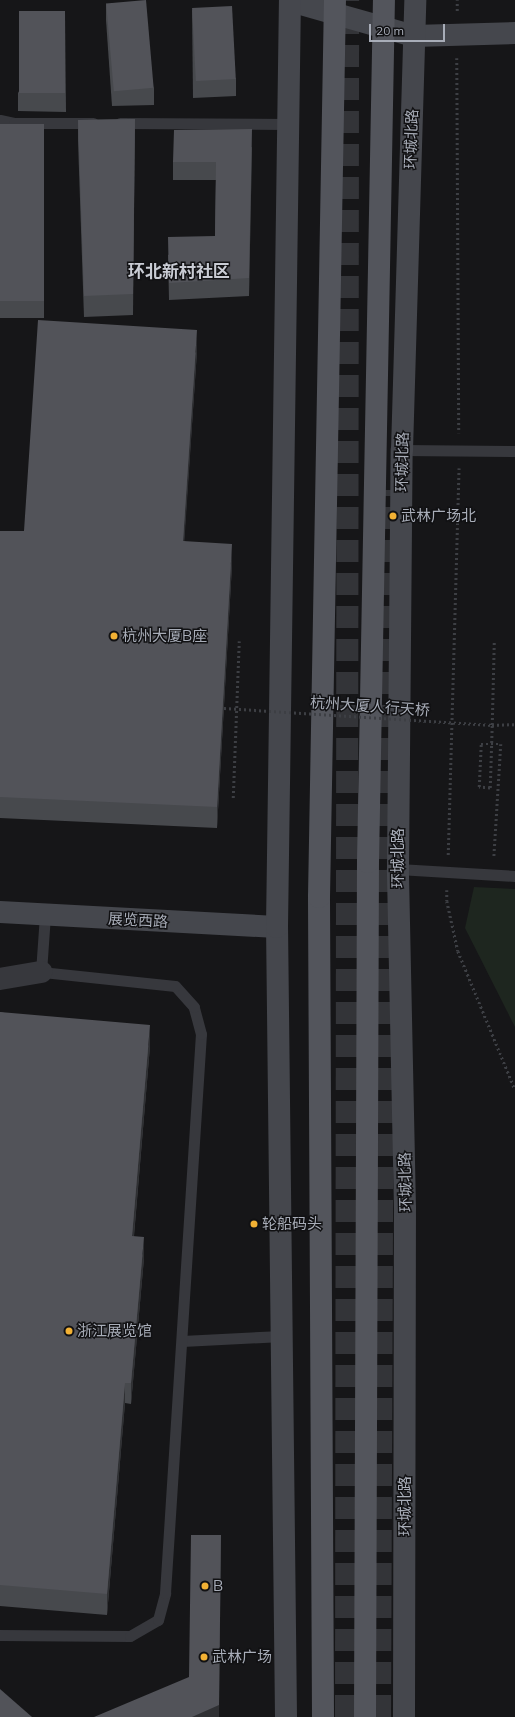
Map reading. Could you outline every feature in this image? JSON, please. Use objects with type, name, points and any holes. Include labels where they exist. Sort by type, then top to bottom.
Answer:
[{"type":"main road","points":[[286,1717],[277,927],[289,0],[335,7],[384,27],[414,36],[515,33]]},
{"type":"main road","name":"环城北路","points":[[365,1717],[368,862],[384,0]]},
{"type":"main road","name":"环城北路","points":[[404,1717],[405,1209],[398,869],[402,450],[415,0]]},
{"type":"main road","points":[[323,1717],[319,897],[335,7]]},
{"type":"main road","name":"展览西路","points":[[0,912],[277,927]]},
{"type":"street","points":[[0,979],[41,972]]},
{"type":"lane","points":[[0,120],[14,123],[288,124]]},
{"type":"lane","points":[[402,450],[515,451]]},
{"type":"lane","points":[[398,869],[515,876]]},
{"type":"lane","points":[[0,1635],[130,1636],[158,1620],[165,1593],[182,1341],[201,1034],[194,1007],[175,986],[41,972],[45,915]]},
{"type":"lane","points":[[182,1341],[282,1336]]},
{"type":"path","points":[[457,0],[456,35],[460,451],[447,901],[458,951],[515,1088]]},
{"type":"path","points":[[233,798],[235,708],[239,641]]},
{"type":"path","points":[[493,875],[501,744],[481,744],[479,787],[490,788],[492,725],[494,642]]},
{"type":"path","name":"杭州大厦人行天桥","points":[[224,708],[492,725],[515,724]]},
{"type":"shaded area","points":[[474,887],[515,889],[515,1027],[465,928]]},
{"type":"building","points":[[146,0],[154,88],[114,91],[106,3]]},
{"type":"building","points":[[232,6],[236,79],[196,81],[192,8]]},
{"type":"building","points":[[19,11],[65,11],[65,93],[19,93]]},
{"type":"building","points":[[135,119],[133,294],[84,296],[78,120]]},
{"type":"building","points":[[0,124],[44,124],[44,301],[0,301]]},
{"type":"building","points":[[252,129],[249,278],[169,283],[168,237],[215,236],[216,162],[173,162],[174,130]]},
{"type":"building","points":[[38,320],[197,330],[183,541],[232,544],[217,807],[0,797],[0,531],[24,531]]},
{"type":"building","name":"浙江展览馆","points":[[0,1012],[150,1025],[132,1236],[144,1237],[131,1383],[125,1383],[107,1594],[0,1585]]},
{"type":"building","name":"武林广场","points":[[191,1535],[221,1535],[219,1705],[192,1717],[94,1717],[189,1677]]},
{"type":"building","points":[[0,1689],[32,1717],[0,1717]]},
{"type":"tunnel","points":[[346,1717],[348,0]]},
{"type":"tunnel","points":[[380,1717],[385,490]]},
{"type":"place","name":"武林广场北","points":[[393,516]]},
{"type":"place","name":"杭州大厦B座","points":[[114,636]]},
{"type":"place","name":"轮船码头","points":[[254,1224]]},
{"type":"place","name":"浙江展览馆","points":[[69,1331]]},
{"type":"place","name":"B","points":[[205,1586]]},
{"type":"place","name":"武林广场","points":[[204,1657]]},
{"type":"district","name":"环北新村社区","points":[[179,271]]}]
